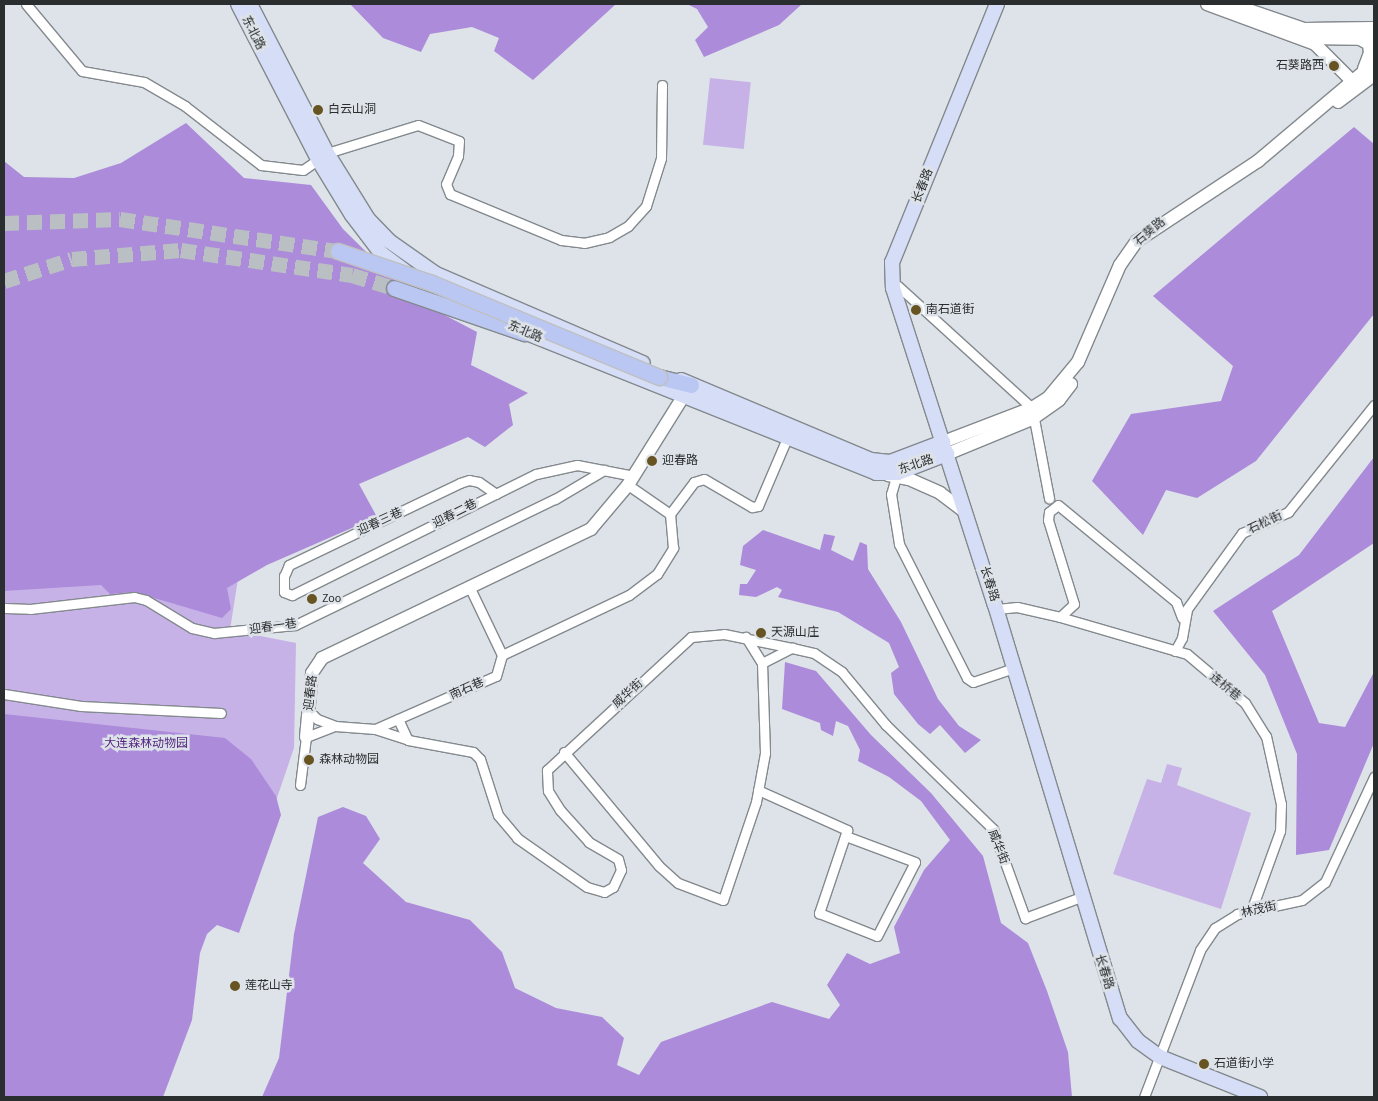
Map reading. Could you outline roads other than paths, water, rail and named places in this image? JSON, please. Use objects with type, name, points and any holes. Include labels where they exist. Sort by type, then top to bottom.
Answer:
[{"type":"highway","points":[[338,251],[432,283],[659,377],[687,391]]},
{"type":"highway","points":[[394,288],[524,332]]},
{"type":"main road","name":"东北路","points":[[238,4],[323,157],[381,253],[453,300],[524,332],[871,460],[890,462],[945,448]]},
{"type":"main road","name":"东北路","points":[[250,4],[323,157],[368,219],[413,261],[787,438],[876,473],[898,473],[945,448]]},
{"type":"main road","name":"长春路","points":[[997,4],[890,274],[910,351],[945,448],[997,610],[1081,897],[1120,1018],[1138,1040],[1160,1057],[1260,1097]]},
{"type":"main road","points":[[1207,4],[1301,38],[1363,75]]},
{"type":"main road","points":[[1231,4],[1304,29],[1374,28]]},
{"type":"main road","points":[[1301,38],[1374,39]]},
{"type":"main road","points":[[1335,39],[1334,47],[1363,75]]},
{"type":"main road","points":[[1360,39],[1369,44],[1370,53],[1363,75]]},
{"type":"main road","name":"石葵路","points":[[945,448],[1032,414],[1078,362],[1120,265],[1137,241],[1258,161],[1363,75]]},
{"type":"main road","name":"迎春路","points":[[306,737],[312,673],[322,658],[591,529],[631,480],[687,391]]},
{"type":"main road","points":[[876,473],[896,477],[940,493],[965,512]]},
{"type":"street","points":[[26,4],[82,70],[144,82],[185,106],[261,165],[303,170],[323,157],[418,125],[459,141],[458,156],[446,184],[450,194],[562,240],[584,243],[608,237],[628,226],[646,206],[662,158],[662,85]]},
{"type":"street","points":[[898,286],[1032,414],[1049,498]]},
{"type":"street","name":"石松街","points":[[1175,651],[1182,638],[1182,625],[1187,609],[1242,534],[1288,512],[1374,405]]},
{"type":"street","points":[[469,586],[502,655],[629,595],[657,574],[673,548],[670,514],[694,482],[704,479],[752,507],[758,506],[787,438]]},
{"type":"street","name":"迎春二巷","points":[[284,592],[292,595],[496,494],[555,468],[577,465],[604,470],[631,480]]},
{"type":"street","name":"迎春一巷","points":[[5,608],[30,610],[134,597],[146,600],[192,628],[214,633],[296,626],[555,499],[604,470]]},
{"type":"street","points":[[896,477],[891,494],[899,544],[967,678],[973,682],[1014,668]]},
{"type":"street","name":"迎春三巷","points":[[284,592],[284,576],[289,565],[460,483],[469,480],[479,482],[496,494]]},
{"type":"street","points":[[631,480],[670,514]]},
{"type":"street","points":[[1060,617],[1074,604],[1048,520],[1049,512],[1058,505],[1176,602],[1182,610],[1182,625]]},
{"type":"street","name":"连桥巷","points":[[997,610],[1017,607],[1060,617],[1186,654],[1245,703],[1266,736],[1281,804],[1280,830],[1251,911]]},
{"type":"street","name":"威华街","points":[[335,726],[375,729],[408,740],[473,752],[480,760],[498,815],[518,838],[587,887],[604,892],[613,887],[621,870],[618,859],[589,842],[548,791],[547,770],[564,752],[691,637],[724,634],[746,637],[814,653],[842,672],[886,725],[993,829],[1024,918],[1081,897]]},
{"type":"street","points":[[564,752],[666,872],[678,883],[723,900],[758,790],[765,753],[762,663],[746,637]]},
{"type":"street","points":[[762,663],[792,648]]},
{"type":"street","name":"南石巷","points":[[375,729],[496,676],[502,655]]},
{"type":"street","points":[[4,694],[81,706],[222,713]]},
{"type":"street","points":[[308,710],[317,719],[335,726]]},
{"type":"street","points":[[398,718],[408,740]]},
{"type":"street","points":[[306,737],[335,726]]},
{"type":"street","name":"迎春路","points":[[300,785],[306,737]]},
{"type":"street","name":"林茂街","points":[[1144,1097],[1200,950],[1215,928],[1251,911],[1302,900],[1325,882],[1374,777]]},
{"type":"street","points":[[758,790],[847,830],[848,837],[820,913],[877,936],[915,862],[848,837]]},
{"type":"tunnel","points":[[4,223],[120,219],[338,251]]},
{"type":"tunnel","points":[[4,281],[72,259],[181,250],[352,275],[394,288]]},
{"type":"place","name":"石葵路西","points":[[1334,66]]},
{"type":"place","name":"白云山洞","points":[[318,110]]},
{"type":"place","name":"南石道街","points":[[916,310]]},
{"type":"place","name":"迎春路","points":[[652,461]]},
{"type":"place","name":"Zoo","points":[[312,599]]},
{"type":"place","name":"天源山庄","points":[[761,633]]},
{"type":"place","name":"森林动物园","points":[[309,760]]},
{"type":"place","name":"莲花山寺","points":[[235,986]]},
{"type":"place","name":"石道街小学","points":[[1204,1064]]},
{"type":"park label","name":"大连森林动物园","points":[[146,744]]}]
